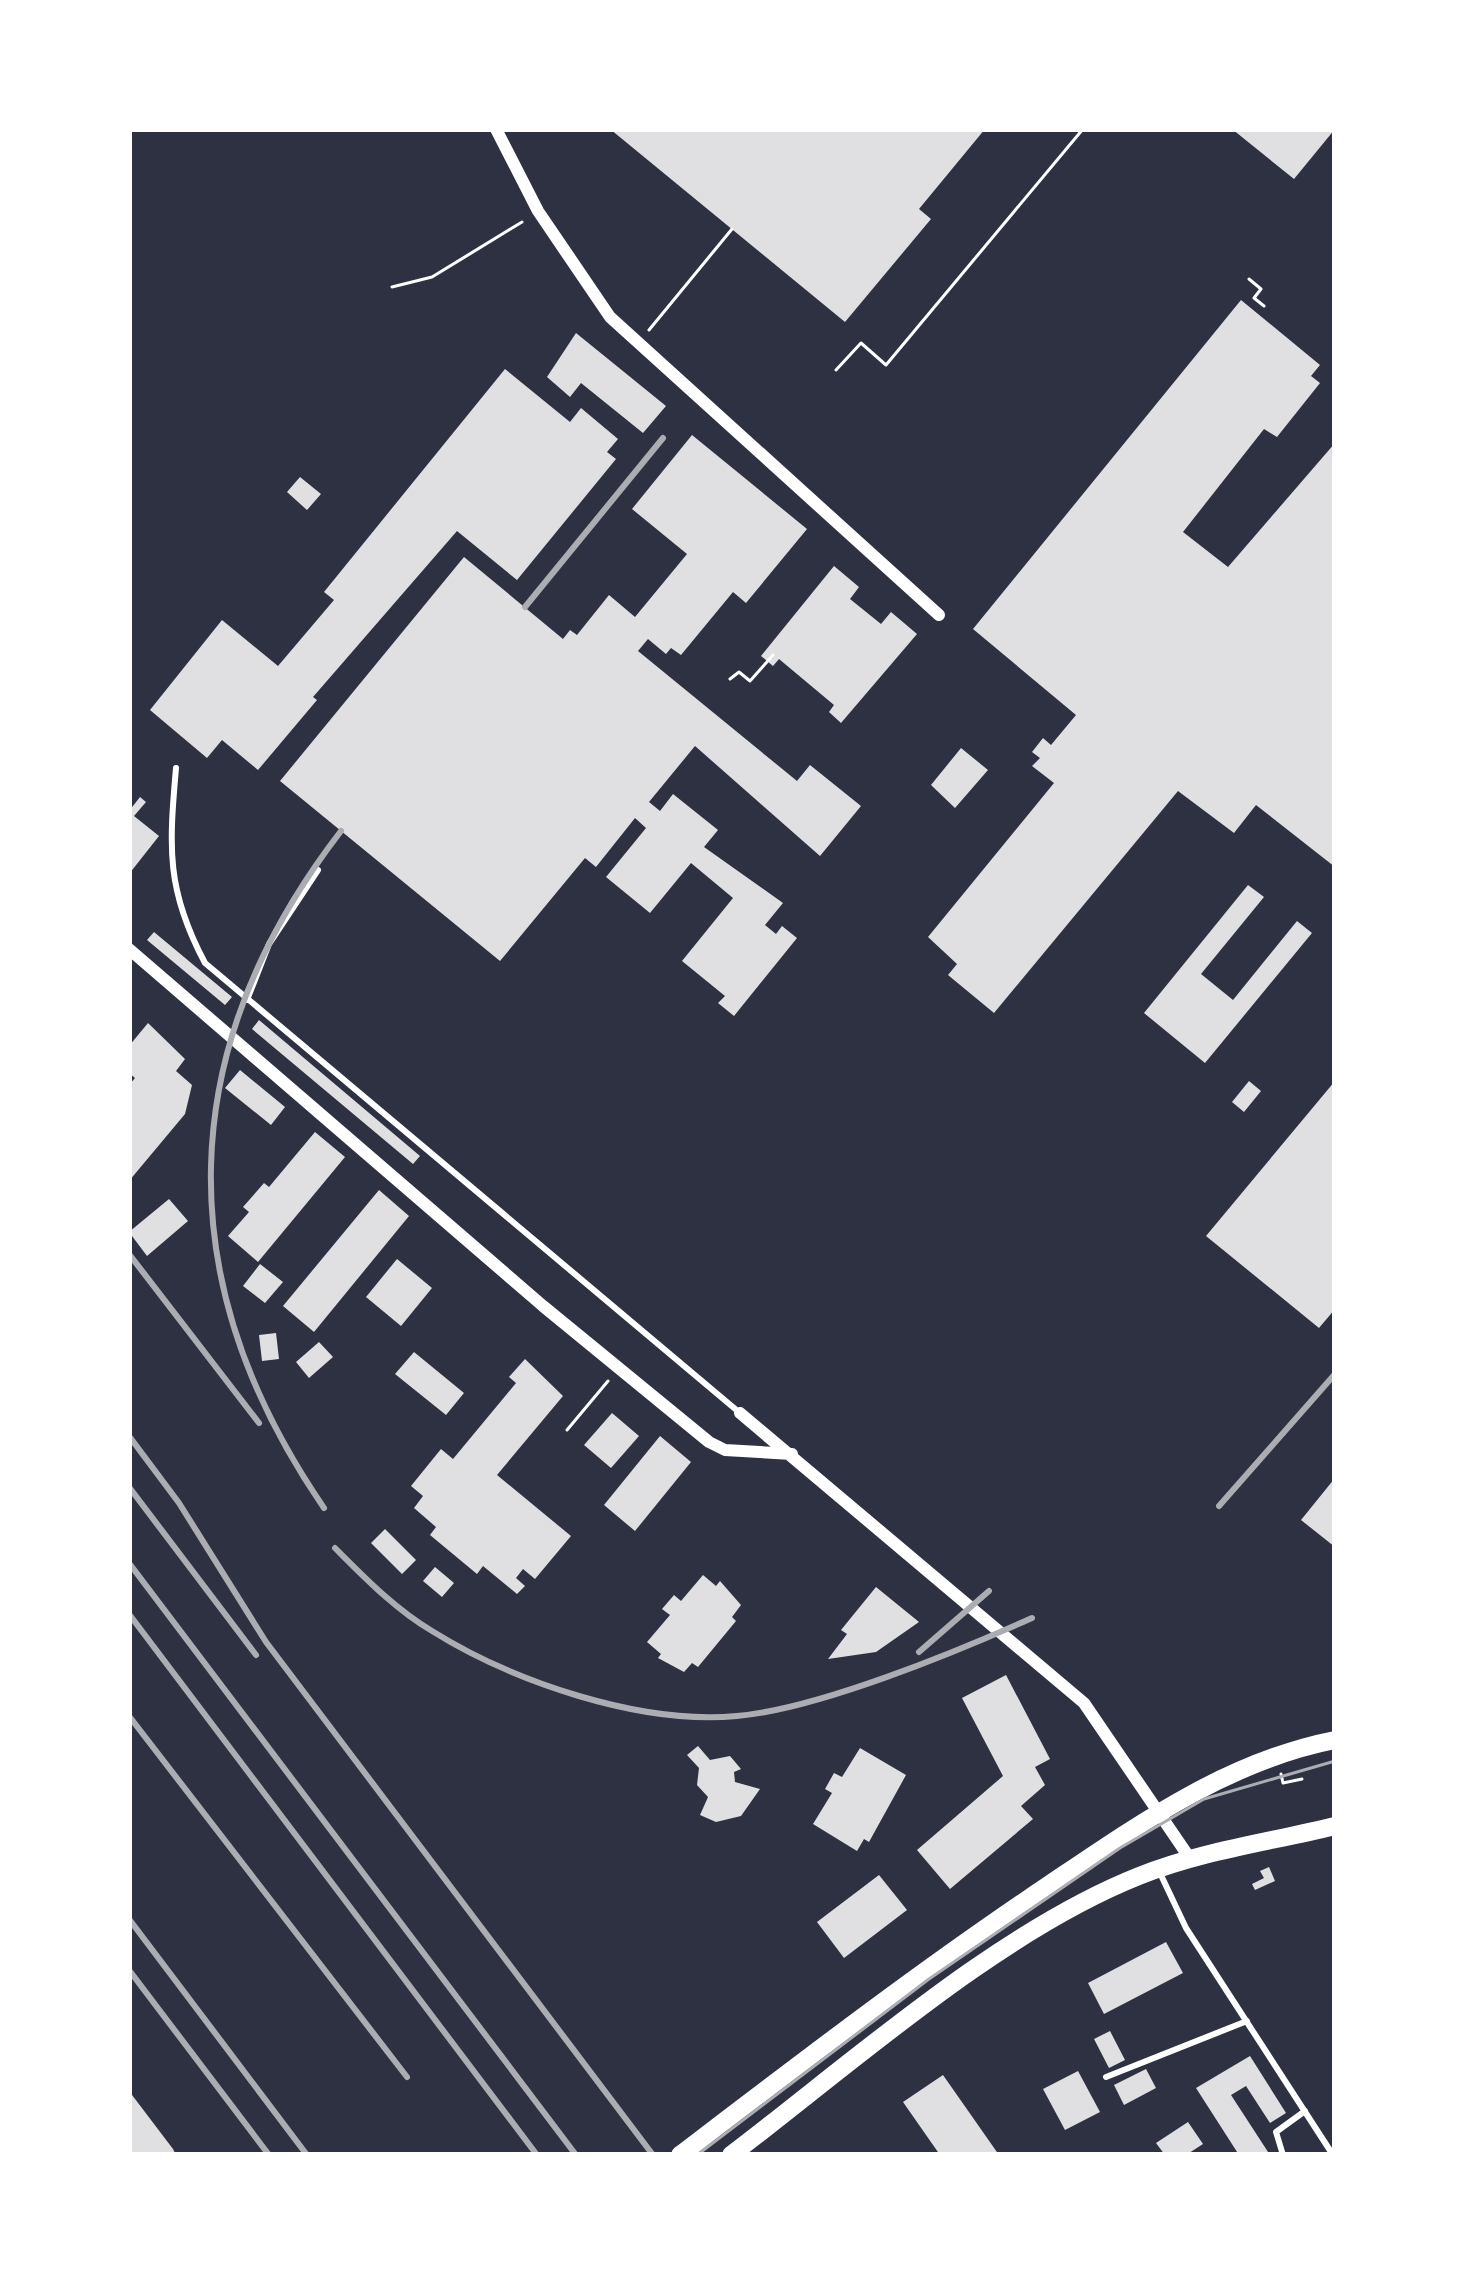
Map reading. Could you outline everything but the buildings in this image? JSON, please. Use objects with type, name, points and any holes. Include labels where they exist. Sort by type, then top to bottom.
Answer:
[{"type":"main road","points":[[680,2155],[950,1952],[1161,1811],[1246,1766],[1335,1740]]},
{"type":"main road","points":[[730,2155],[1028,1937],[1087,1901],[1158,1869],[1335,1826]]},
{"type":"street","points":[[496,129],[538,212],[610,317],[938,616]]},
{"type":"street","points":[[129,949],[619,1368],[725,1450],[791,1454]]},
{"type":"street","points":[[740,1413],[1084,1702],[1191,1860]]},
{"type":"lane","points":[[176,768],[168,831],[178,910],[205,963],[740,1413]]},
{"type":"lane","points":[[247,1000],[269,944],[318,870]]},
{"type":"lane","points":[[1158,1869],[1186,1928],[1333,2155]]},
{"type":"lane","points":[[1106,2077],[1247,2021]]},
{"type":"lane","points":[[1283,2155],[1276,2132],[1305,2111]]},
{"type":"path","points":[[836,370],[861,344],[886,365],[1083,129]]},
{"type":"path","points":[[392,287],[432,277],[538,212]]},
{"type":"path","points":[[637,346],[731,229]]},
{"type":"path","points":[[1249,279],[1261,290],[1254,298],[1264,306]]},
{"type":"path","points":[[730,680],[739,672],[750,681],[773,655]]},
{"type":"path","points":[[566,1430],[619,1368]]},
{"type":"tram line","points":[[697,2155],[929,1979],[1120,1848],[1204,1799],[1335,1761]]},
{"type":"railway","points":[[525,607],[663,438]]},
{"type":"railway","points":[[324,1508],[273,1423],[237,1337],[217,1252],[211,1166],[221,1081],[246,997],[286,913],[341,831]]},
{"type":"railway","points":[[129,1254],[259,1423]]},
{"type":"railway","points":[[1219,1506],[1335,1374]]},
{"type":"railway","points":[[129,1436],[179,1503],[266,1642],[653,2155]]},
{"type":"railway","points":[[129,1487],[256,1655]]},
{"type":"railway","points":[[335,1548],[405,1613],[465,1650],[539,1683],[660,1714],[737,1716],[807,1703],[927,1662],[1032,1618]]},
{"type":"railway","points":[[129,1563],[576,2155]]},
{"type":"railway","points":[[919,1652],[989,1591]]},
{"type":"railway","points":[[129,1614],[537,2155]]},
{"type":"railway","points":[[129,1716],[407,2077]]},
{"type":"railway","points":[[129,1919],[307,2155]]},
{"type":"railway","points":[[129,1970],[269,2155]]}]
